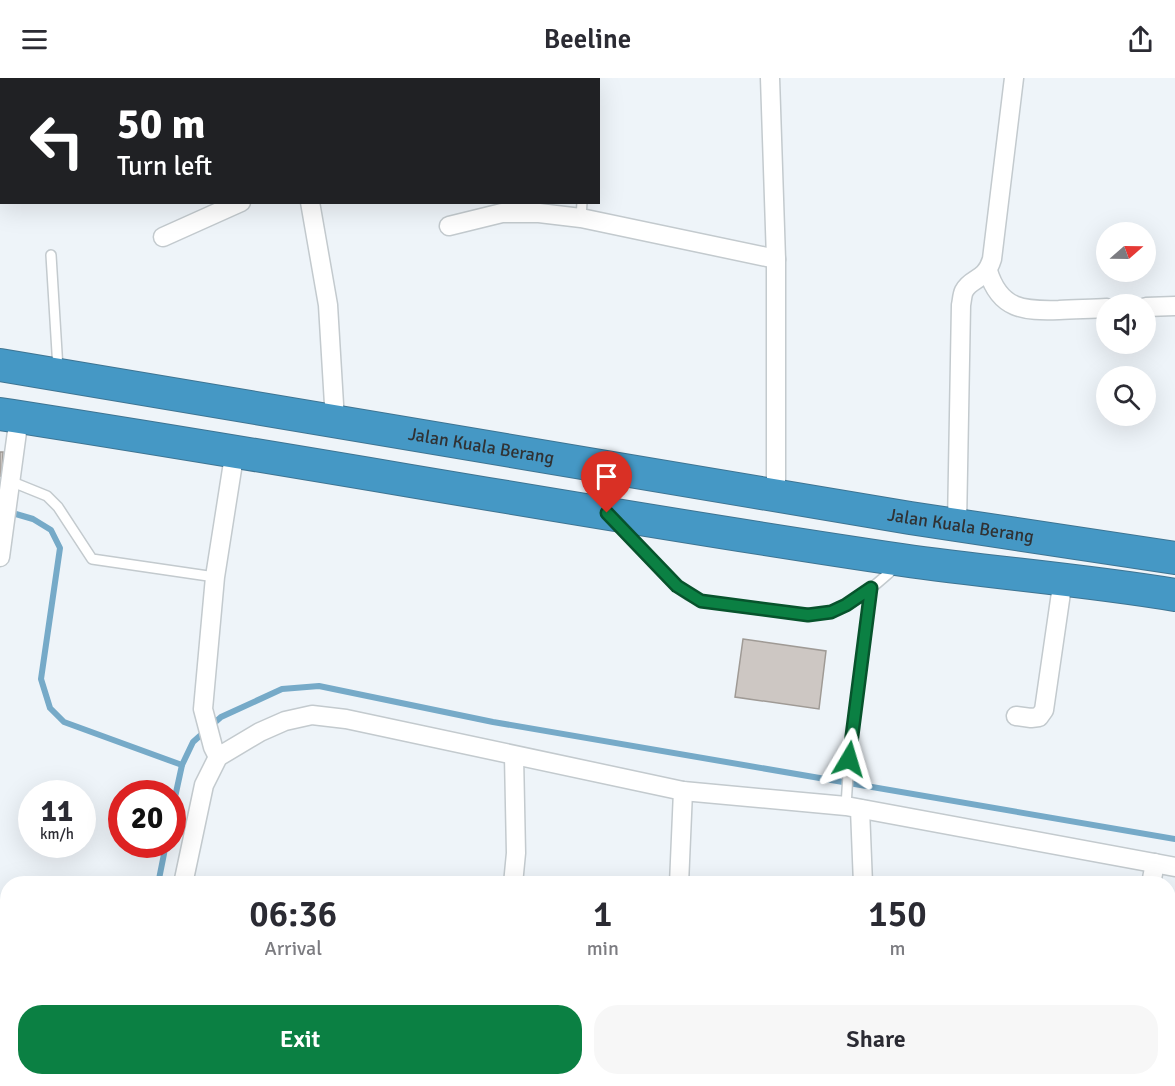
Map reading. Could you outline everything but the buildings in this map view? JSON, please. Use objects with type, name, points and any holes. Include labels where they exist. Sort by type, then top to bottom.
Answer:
[{"type":"highway","name":"Jalan Kuala Berang","points":[[0,365],[776,496],[1175,558]]},
{"type":"highway","points":[[9,415],[904,560],[1175,595]]},
{"type":"street","points":[[770,78],[776,259],[776,496]]},
{"type":"street","points":[[957,525],[961,305],[964,291],[988,271],[992,259],[1014,78]]},
{"type":"street","points":[[163,237],[237,204]]},
{"type":"street","points":[[310,204],[328,305],[334,421]]},
{"type":"street","points":[[448,226],[502,213],[581,210],[776,259]]},
{"type":"street","points":[[988,271],[992,284],[1000,295],[1021,309],[1096,308]]},
{"type":"street","points":[[1156,307],[1175,306]]},
{"type":"street","points":[[0,557],[10,481],[9,415]]},
{"type":"street","points":[[185,876],[204,785],[215,752],[203,709],[215,577],[235,450]]},
{"type":"street","points":[[1016,716],[1039,717],[1044,710],[1063,579]]},
{"type":"street","points":[[215,752],[285,721],[312,715],[346,719],[683,791],[851,802],[1175,867]]},
{"type":"street","points":[[514,756],[516,853],[514,876]]},
{"type":"street","points":[[679,876],[683,791]]},
{"type":"street","points":[[851,802],[862,876]]},
{"type":"street","points":[[1152,876],[1155,863]]},
{"type":"lane","points":[[51,255],[58,374]]},
{"type":"lane","points":[[10,481],[47,496],[58,507],[92,559],[215,577]]},
{"type":"lane","points":[[607,513],[677,586],[701,601],[808,615],[831,612],[871,588],[904,560]]},
{"type":"lane","points":[[851,802],[849,759],[871,588]]},
{"type":"waterway","points":[[9,512],[33,519],[51,530],[60,548],[41,679],[50,708],[64,722],[182,765]]},
{"type":"waterway","points":[[179,780],[182,765],[193,742],[221,717],[282,689],[319,686],[493,722],[1175,839]]},
{"type":"waterway","points":[[160,876],[163,858]]},
{"type":"route","points":[[607,513],[677,586],[701,601],[808,615],[831,612],[871,588],[849,759]]}]
